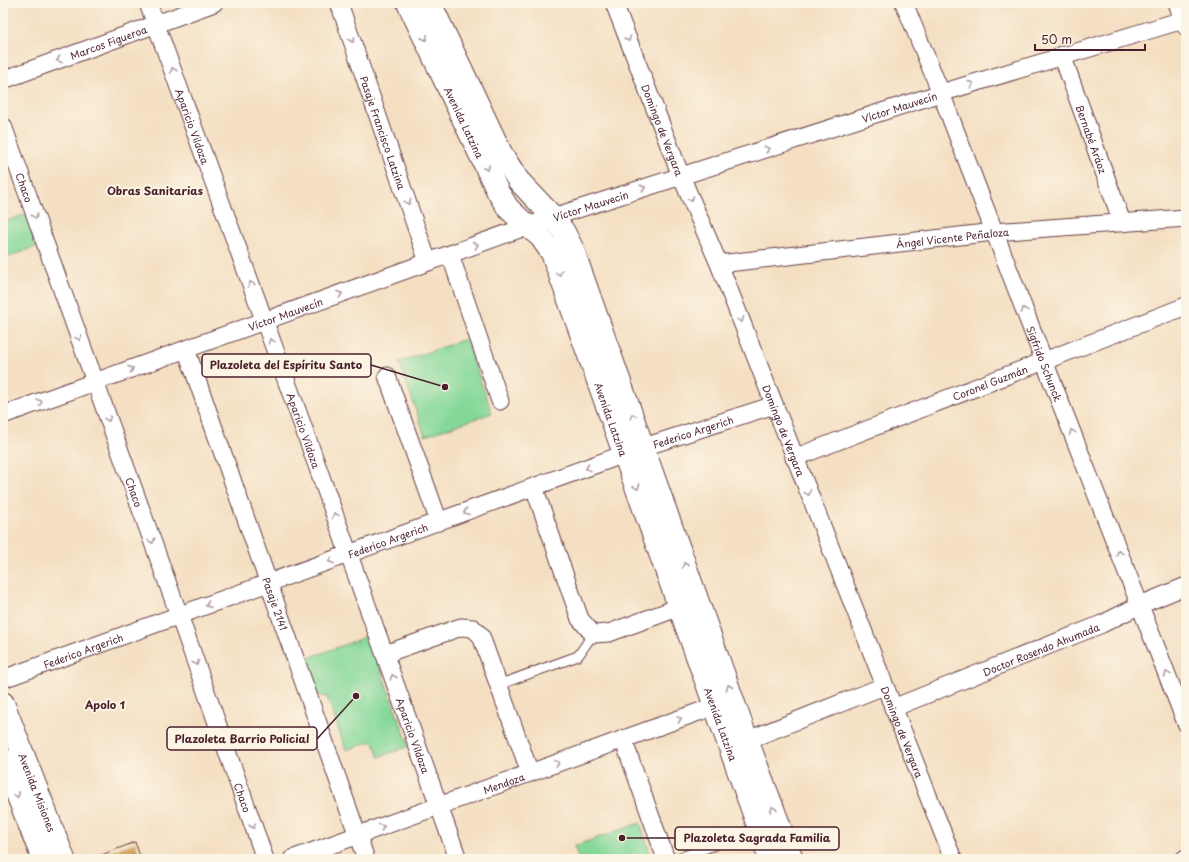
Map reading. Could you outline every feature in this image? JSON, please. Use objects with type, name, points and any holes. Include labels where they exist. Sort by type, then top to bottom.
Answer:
[{"type":"street","name":"Aparicio Vildoza","points":[[148,3],[458,859]]},
{"type":"street","name":"Marcos Figueroa","points":[[3,80],[214,3]]},
{"type":"street","name":"Pasaje Francisco Latzina","points":[[339,3],[428,262]]},
{"type":"street","name":"Avenida Latzina","points":[[408,3],[498,192],[508,208],[540,236],[552,253],[634,451],[738,744],[792,859]]},
{"type":"street","name":"Avenida Latzina","points":[[430,3],[501,153],[518,180],[553,217],[564,232],[573,250],[680,607],[715,706],[738,744],[759,829],[770,859]]},
{"type":"street","name":"Domingo de Vergara","points":[[614,3],[681,176],[719,264],[794,458],[953,859]]},
{"type":"street","name":"Sigfrido Schunck","points":[[904,3],[941,93],[1186,723]]},
{"type":"street","points":[[1177,3],[1185,22]]},
{"type":"street","name":"Víctor Mauvecín","points":[[3,415],[553,217],[1062,55],[1185,22]]},
{"type":"street","name":"Bernabé Aráoz","points":[[1062,55],[1122,222]]},
{"type":"street","name":"Chaco","points":[[3,126],[265,859]]},
{"type":"street","name":"Ángel Vicente Peñaloza","points":[[719,264],[994,232],[1186,218]]},
{"type":"street","points":[[450,254],[500,401]]},
{"type":"street","name":"Coronel Guzmán","points":[[794,458],[1186,306]]},
{"type":"street","name":"Pasaje 2141","points":[[186,349],[366,859]]},
{"type":"street","points":[[387,376],[439,522]]},
{"type":"street","name":"Federico Argerich","points":[[3,679],[634,451],[774,405]]},
{"type":"street","points":[[534,487],[580,619],[593,634],[609,633],[680,607]]},
{"type":"street","name":"Doctor Rosendo Ahumada","points":[[893,708],[1102,624],[1140,605],[1186,586]]},
{"type":"street","points":[[385,654],[461,627],[472,628],[481,636],[530,773]]},
{"type":"street","points":[[738,744],[884,686]]},
{"type":"street","name":"Avenida Misiones","points":[[3,703],[64,859]]},
{"type":"street","name":"Mendoza","points":[[292,859],[715,706]]},
{"type":"street","points":[[623,739],[666,859]]},
{"type":"street","name":"Avenida Misiones","points":[[3,759],[43,859]]},
{"type":"lane","points":[[498,685],[578,656],[593,634]]},
{"type":"lane","points":[[676,859],[759,829]]},
{"type":"green space","points":[[27,214],[38,246],[3,259],[3,222]]},
{"type":"green space","points":[[466,339],[492,413],[425,436],[399,362]]},
{"type":"green space","points":[[368,636],[409,746],[379,757],[373,741],[346,750],[327,697],[316,695],[303,660]]},
{"type":"green space","points":[[640,823],[652,859],[579,859],[574,846]]},
{"type":"building","points":[[135,842],[141,859],[94,859],[94,858]]},
{"type":"place","name":"Plazoleta del Espíritu Santo","points":[[445,387]]},
{"type":"place","name":"Plazoleta Barrio Policial","points":[[356,696]]},
{"type":"place","name":"Plazoleta Sagrada Familia","points":[[622,838]]},
{"type":"district","name":"Obras Sanitarias","points":[[155,190]]},
{"type":"district","name":"Apolo 1","points":[[105,704]]}]
